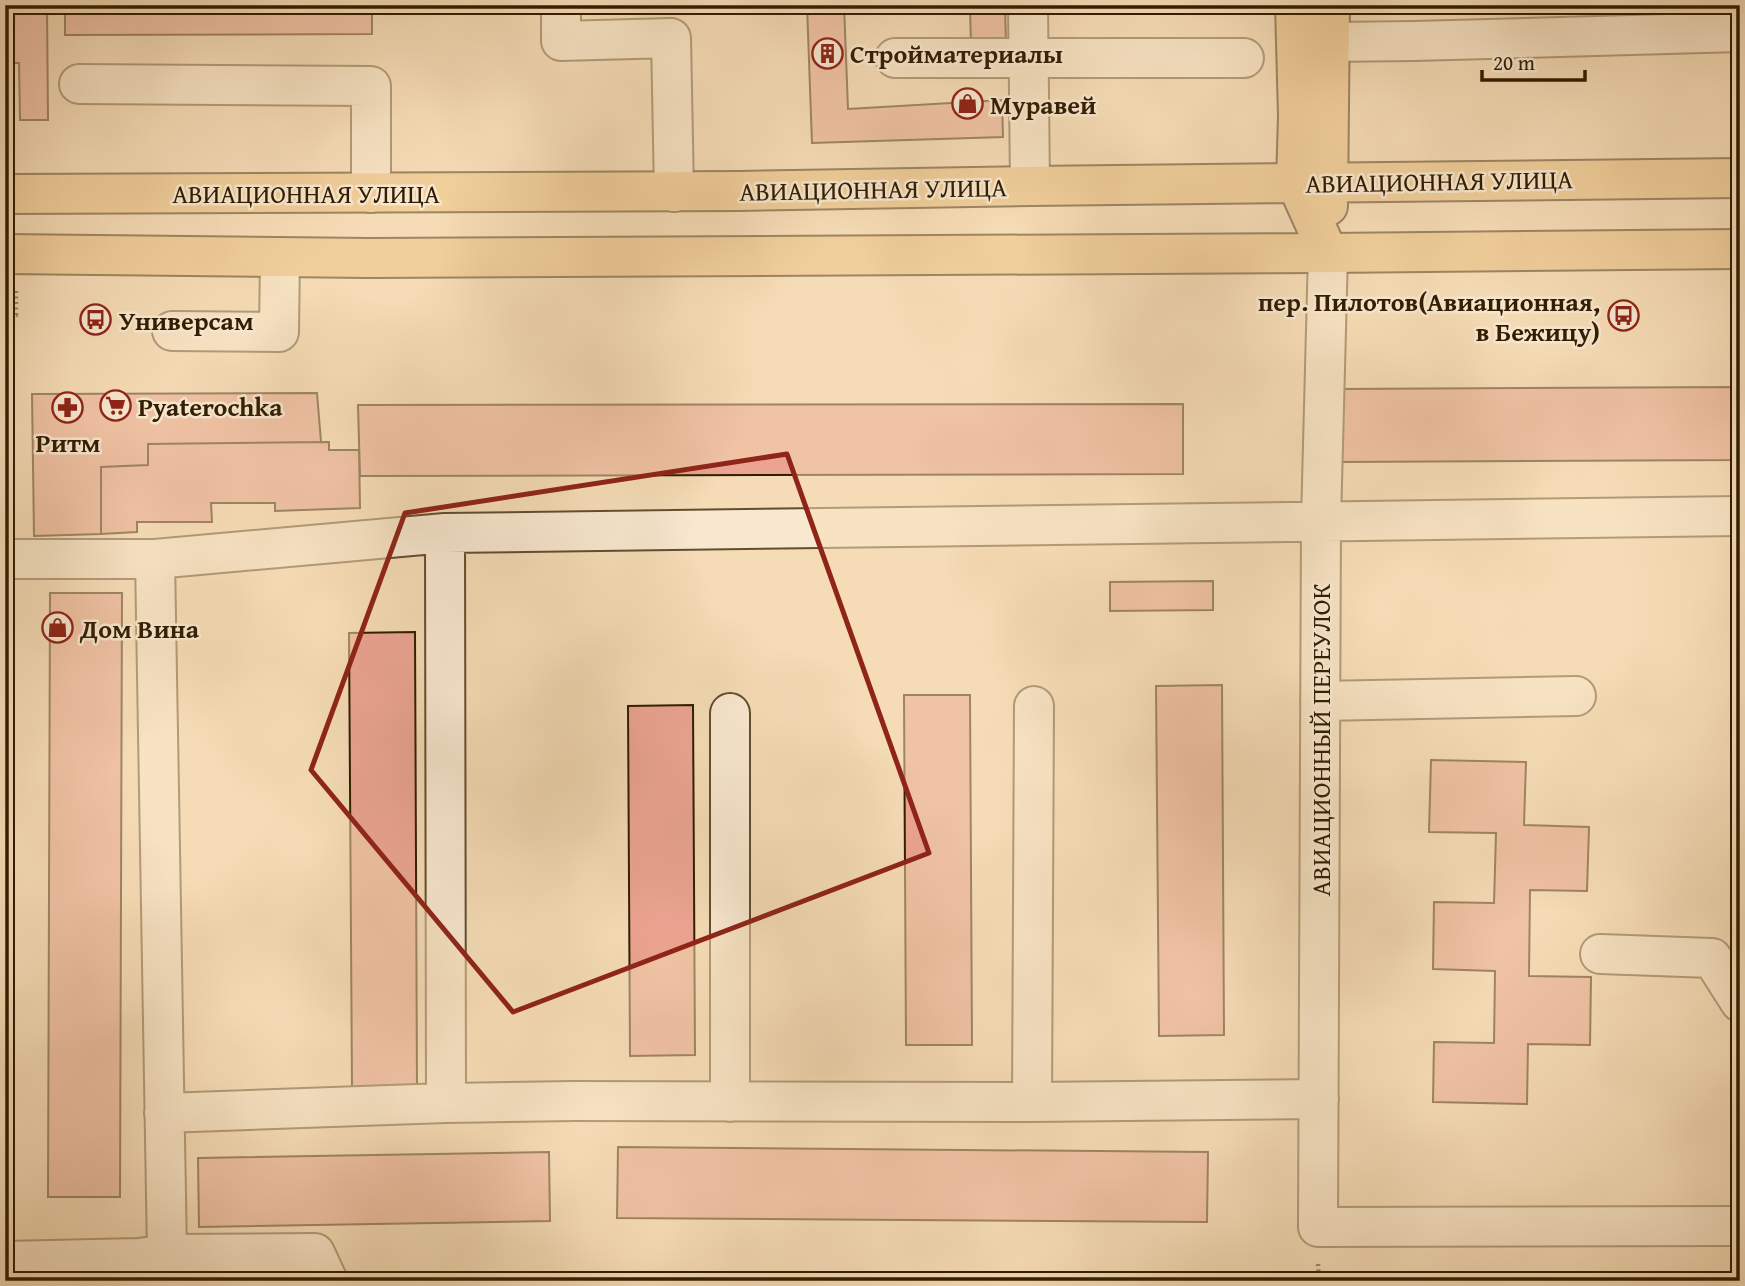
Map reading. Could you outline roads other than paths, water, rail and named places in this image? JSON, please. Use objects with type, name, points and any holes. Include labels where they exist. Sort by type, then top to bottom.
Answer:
[{"type":"main road","points":[[1296,5],[1298,116],[1328,253]]},
{"type":"main road","points":[[1312,182],[1330,23]]},
{"type":"main road","name":"АВИАЦИОННАЯ УЛИЦА","points":[[5,194],[674,192],[1740,178]]},
{"type":"main road","points":[[5,254],[369,258],[1740,249]]},
{"type":"street","points":[[561,5],[561,41],[671,38],[674,192]]},
{"type":"street","points":[[1028,5],[1030,186]]},
{"type":"street","points":[[1330,23],[1414,41],[1740,32]]},
{"type":"street","points":[[895,58],[1244,58]]},
{"type":"street","points":[[79,84],[371,86],[371,193]]},
{"type":"street","name":"АВИАЦИОННЫЙ ПЕРЕУЛОК","points":[[1328,253],[1321,521],[1318,1227],[1740,1226]]},
{"type":"street","points":[[172,331],[279,332],[280,257]]},
{"type":"street","points":[[5,559],[155,559],[445,533],[1740,516]]},
{"type":"street","points":[[445,533],[446,1103]]},
{"type":"street","points":[[155,559],[164,1113],[187,1263]]},
{"type":"street","points":[[1320,701],[1576,696]]},
{"type":"street","points":[[1032,1102],[1034,706]]},
{"type":"street","points":[[730,713],[730,1101]]},
{"type":"street","points":[[1600,954],[1712,958],[1740,1002]]},
{"type":"street","points":[[164,1113],[446,1103],[1319,1099]]},
{"type":"street","points":[[5,1261],[139,1258],[187,1263],[322,1267]]},
{"type":"place","name":"Стройматериалы","points":[[827,53]]},
{"type":"place","name":"Муравей","points":[[967,104]]},
{"type":"place","name":"пер. Пилотов(Авиационная, в Бежицу)","points":[[1623,316]]},
{"type":"place","name":"Универсам","points":[[96,320]]},
{"type":"place","name":"Pyaterochka","points":[[115,406]]},
{"type":"place","name":"Ритм","points":[[68,407]]},
{"type":"place","name":"Дом Вина","points":[[57,628]]}]
